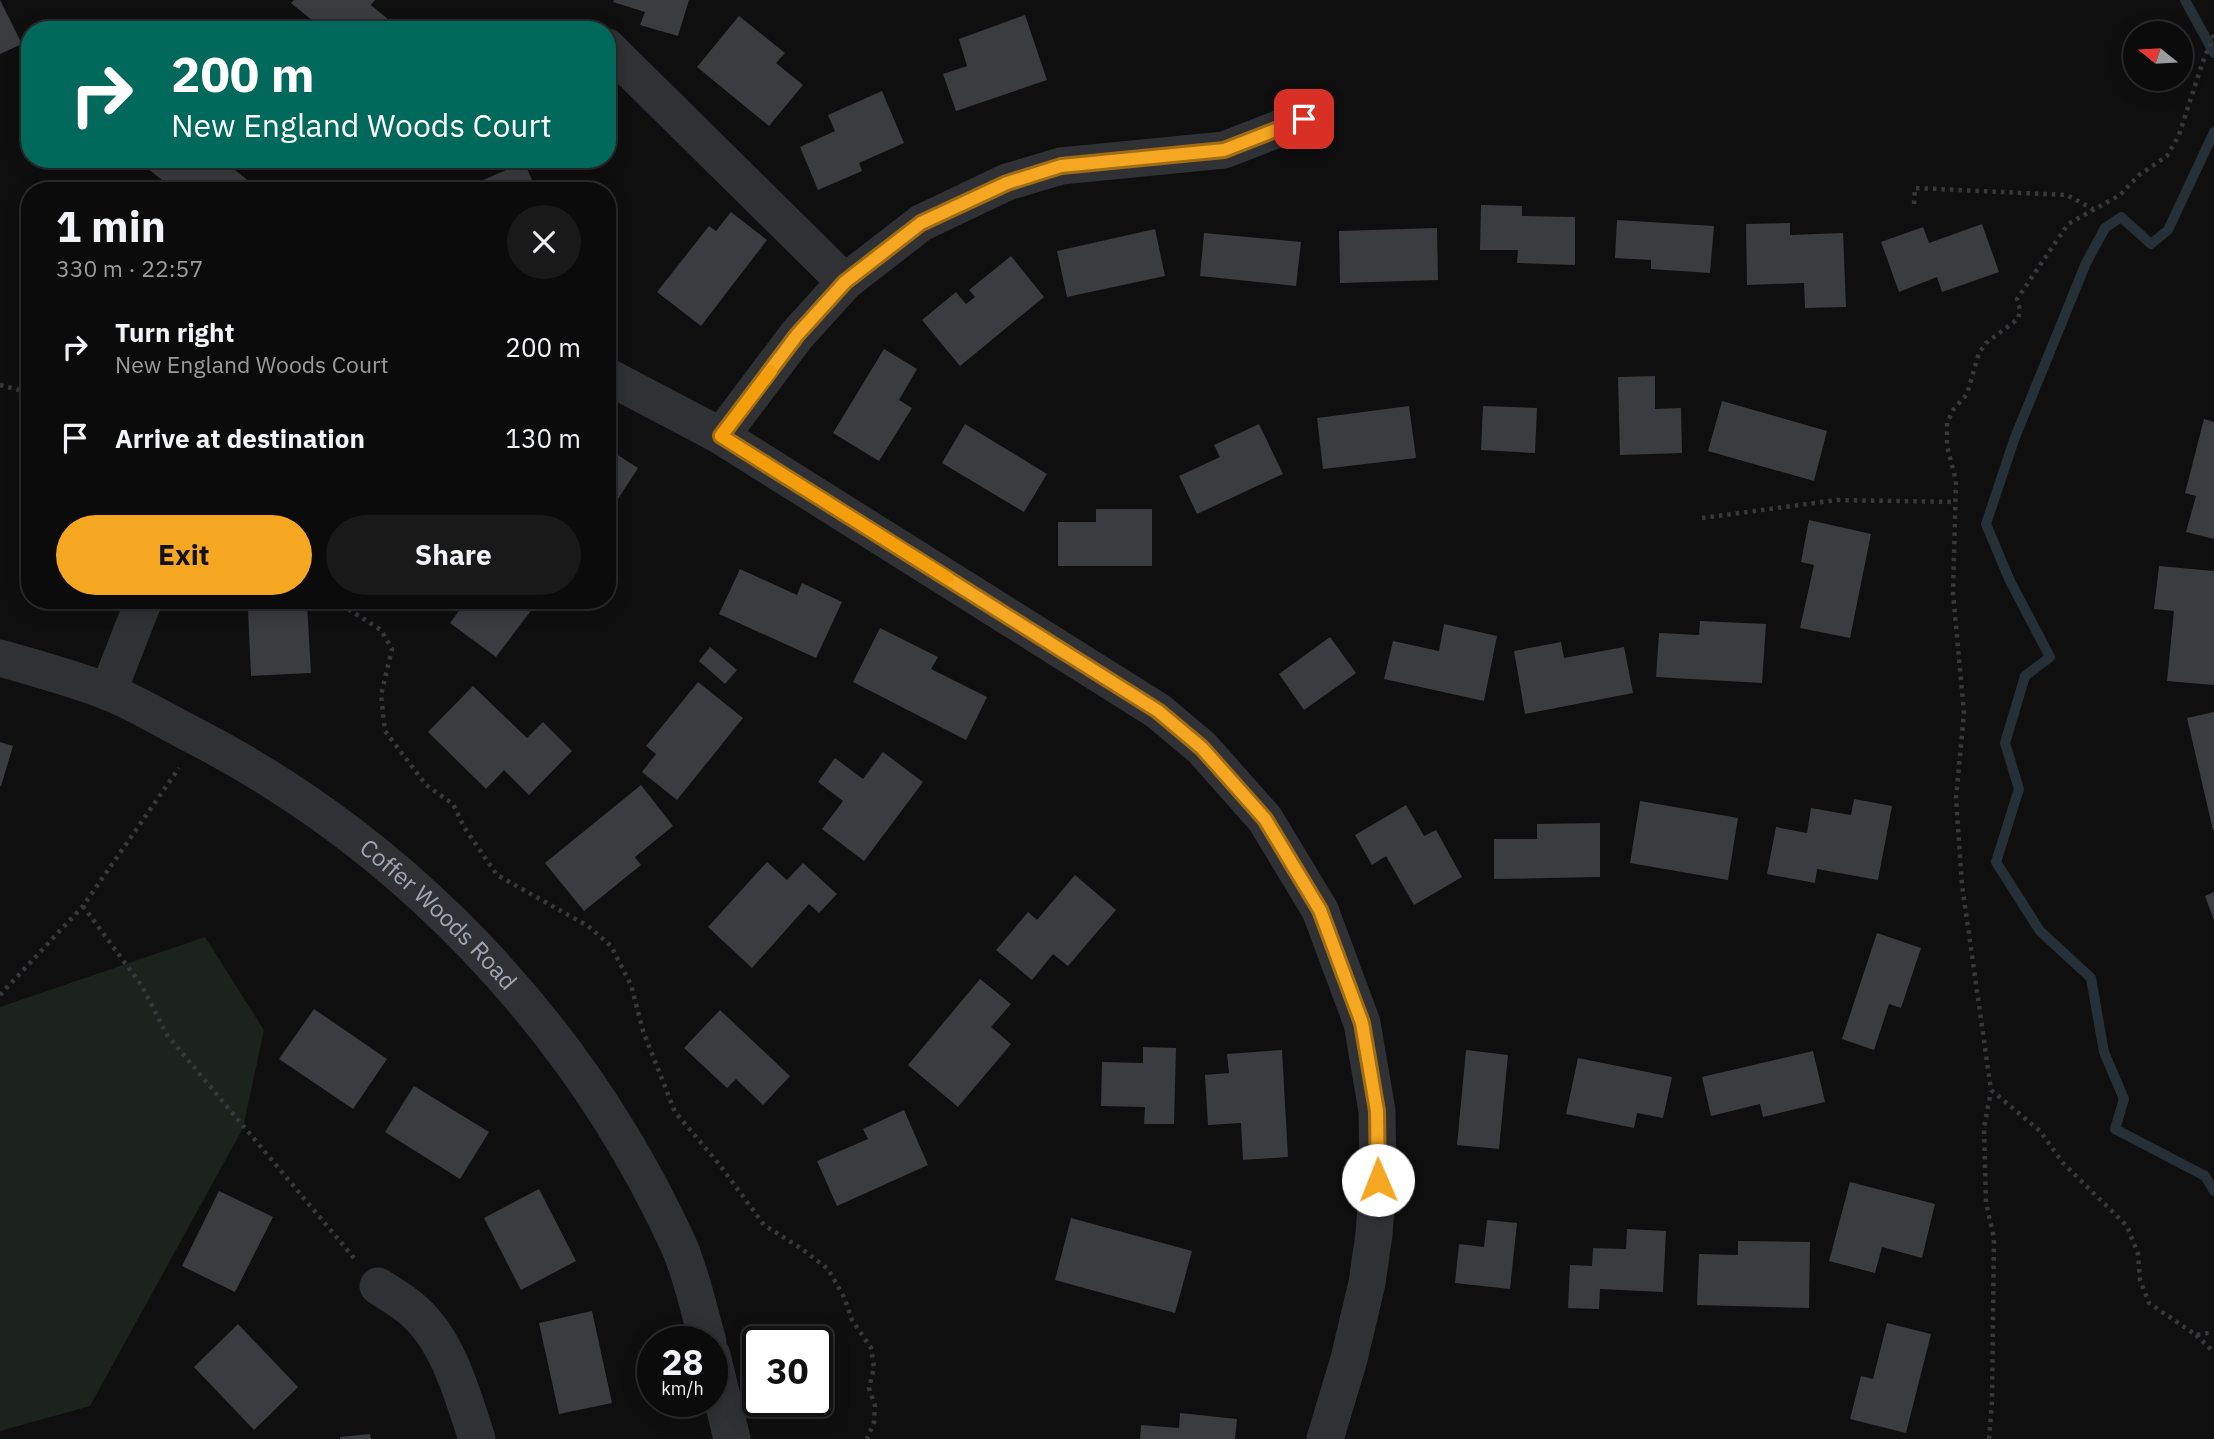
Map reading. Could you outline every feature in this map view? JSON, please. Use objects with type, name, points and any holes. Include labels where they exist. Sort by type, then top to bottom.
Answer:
[{"type":"street","points":[[616,56],[845,282]]},
{"type":"street","points":[[721,436],[797,335],[845,282],[921,223],[1007,183],[1061,166],[1224,150],[1304,119]]},
{"type":"street","points":[[616,381],[721,436],[1158,711],[1202,748],[1265,819],[1320,910],[1362,1023],[1377,1111],[1378,1180],[1367,1283],[1349,1359],[1325,1439]]},
{"type":"street","points":[[108,692],[140,609]]},
{"type":"street","name":"Coffer Woods Road","points":[[0,658],[108,692],[225,751],[290,790],[396,870],[473,942],[533,1011],[584,1079],[629,1150],[680,1248],[704,1326]]},
{"type":"street","points":[[378,1286],[414,1311],[425,1323],[452,1365],[477,1439]]},
{"type":"street","points":[[727,1417],[732,1439]]},
{"type":"path","points":[[1989,1439],[1994,1238],[1986,1203],[1984,1127],[1991,1090],[1962,885],[1956,798],[1964,713],[1953,593],[1956,481],[1947,446],[1947,423],[1953,410],[1966,394],[1979,353],[1986,343],[2018,319],[2020,310],[2017,299],[2068,224],[2120,195],[2139,175],[2167,156],[2179,135],[2214,36]]},
{"type":"path","points":[[1914,204],[1915,188],[2067,195],[2094,210]]},
{"type":"path","points":[[0,385],[21,391]]},
{"type":"path","points":[[1702,517],[1836,500],[1956,502]]},
{"type":"path","points":[[348,609],[381,631],[392,649],[381,695],[385,730],[426,785],[453,804],[464,827],[498,875],[588,926],[611,946],[631,985],[643,1031],[675,1111],[764,1225],[828,1269],[844,1297],[852,1320],[871,1348],[874,1367],[869,1388],[875,1406],[874,1422],[867,1439]]},
{"type":"path","points":[[0,995],[83,906],[181,764]]},
{"type":"path","points":[[83,906],[142,986],[167,1035],[378,1286]]},
{"type":"path","points":[[1991,1090],[2040,1131],[2063,1163],[2127,1226],[2138,1254],[2140,1280],[2149,1303],[2196,1335],[2214,1352]]},
{"type":"path","points":[[2196,1335],[2214,1332]]},
{"type":"shaded area","points":[[205,937],[264,1030],[243,1128],[90,1406],[0,1431],[0,1007]]},
{"type":"building","points":[[0,0],[21,44],[0,54]]},
{"type":"building","points":[[294,0],[375,0],[371,5],[390,21],[313,21],[291,3]]},
{"type":"building","points":[[689,0],[678,36],[640,25],[645,12],[613,2]]},
{"type":"building","points":[[1025,15],[1047,80],[956,111],[943,74],[967,66],[959,39]]},
{"type":"building","points":[[739,16],[785,53],[776,63],[803,85],[769,126],[697,67]]},
{"type":"building","points":[[882,91],[904,143],[859,163],[862,171],[818,190],[800,147],[835,131],[828,115]]},
{"type":"building","points":[[147,168],[232,168],[250,182],[165,182]]},
{"type":"building","points":[[510,168],[527,168],[533,182],[481,182]]},
{"type":"building","points":[[1481,205],[1522,206],[1522,216],[1575,217],[1575,265],[1517,263],[1518,250],[1480,250]]},
{"type":"building","points":[[731,212],[767,240],[701,326],[657,292],[709,226],[716,231]]},
{"type":"building","points":[[1617,220],[1714,226],[1710,273],[1651,269],[1651,260],[1615,258]]},
{"type":"building","points":[[1790,223],[1790,235],[1843,233],[1846,307],[1805,308],[1804,283],[1747,285],[1746,224]]},
{"type":"building","points":[[1982,224],[1999,272],[1942,292],[1937,277],[1899,292],[1881,242],[1923,227],[1929,243]]},
{"type":"building","points":[[1437,228],[1438,280],[1340,283],[1339,231]]},
{"type":"building","points":[[1155,229],[1165,276],[1067,297],[1057,251]]},
{"type":"building","points":[[1204,233],[1301,242],[1296,286],[1200,276]]},
{"type":"building","points":[[1011,256],[1044,297],[960,366],[922,320],[956,292],[966,304],[975,297],[969,290]]},
{"type":"building","points":[[884,349],[917,369],[899,400],[912,408],[879,461],[833,433]]},
{"type":"building","points":[[1655,376],[1655,409],[1681,408],[1682,453],[1620,455],[1618,377]]},
{"type":"building","points":[[1722,401],[1827,431],[1814,481],[1708,451]]},
{"type":"building","points":[[1409,406],[1416,458],[1323,469],[1317,418]]},
{"type":"building","points":[[1483,406],[1537,408],[1535,453],[1481,450]]},
{"type":"building","points":[[2204,419],[2214,422],[2214,539],[2186,532],[2196,496],[2185,493]]},
{"type":"building","points":[[965,424],[1047,474],[1024,512],[942,463]]},
{"type":"building","points":[[1259,424],[1283,474],[1197,514],[1179,476],[1220,457],[1214,445]]},
{"type":"building","points":[[616,454],[638,468],[616,502]]},
{"type":"building","points":[[1096,509],[1152,509],[1152,566],[1058,566],[1058,522],[1096,522]]},
{"type":"building","points":[[1809,520],[1871,534],[1850,638],[1800,628],[1814,565],[1801,562]]},
{"type":"building","points":[[2159,566],[2214,571],[2214,685],[2167,681],[2174,611],[2154,609]]},
{"type":"building","points":[[740,569],[797,595],[802,583],[842,602],[816,658],[719,614]]},
{"type":"building","points":[[230,609],[307,609],[311,673],[251,676],[248,610]]},
{"type":"building","points":[[460,609],[532,609],[496,657],[450,623]]},
{"type":"building","points":[[1700,621],[1766,624],[1762,683],[1656,677],[1659,633],[1699,635]]},
{"type":"building","points":[[1444,624],[1497,636],[1484,701],[1384,679],[1393,641],[1439,651]]},
{"type":"building","points":[[880,628],[938,657],[931,669],[987,697],[966,740],[853,682]]},
{"type":"building","points":[[1330,637],[1356,673],[1304,710],[1279,674]]},
{"type":"building","points":[[1561,642],[1564,658],[1624,647],[1633,693],[1525,714],[1514,651]]},
{"type":"building","points":[[710,647],[737,670],[725,684],[699,661]]},
{"type":"building","points":[[698,682],[743,718],[677,800],[642,772],[656,754],[646,746]]},
{"type":"building","points":[[473,686],[527,738],[543,722],[572,751],[529,795],[504,770],[486,789],[428,732]]},
{"type":"building","points":[[2214,712],[2214,830],[2213,830],[2187,718]]},
{"type":"building","points":[[0,742],[13,746],[1,786],[0,786]]},
{"type":"building","points":[[883,752],[923,782],[864,861],[822,829],[843,801],[818,782],[835,758],[863,779]]},
{"type":"building","points":[[641,785],[673,826],[635,857],[641,865],[584,911],[545,863]]},
{"type":"building","points":[[1854,799],[1892,806],[1878,880],[1817,869],[1815,883],[1767,874],[1776,827],[1807,833],[1811,808],[1851,815]]},
{"type":"building","points":[[1640,801],[1738,818],[1728,880],[1630,863]]},
{"type":"building","points":[[1406,805],[1424,836],[1436,830],[1462,877],[1414,905],[1386,856],[1372,865],[1355,835]]},
{"type":"building","points":[[1600,823],[1600,877],[1494,879],[1494,839],[1537,839],[1537,824]]},
{"type":"building","points":[[767,862],[787,880],[803,863],[837,894],[819,913],[809,904],[752,968],[708,927]]},
{"type":"building","points":[[1075,875],[1116,910],[1068,966],[1053,954],[1032,980],[996,950],[1028,912],[1037,920]]},
{"type":"building","points":[[2214,892],[2214,920],[2205,896]]},
{"type":"building","points":[[1877,933],[1921,948],[1901,1008],[1889,1004],[1874,1050],[1842,1039]]},
{"type":"building","points":[[980,979],[1011,1004],[991,1027],[1011,1044],[958,1107],[908,1065]]},
{"type":"building","points":[[314,1009],[387,1059],[353,1109],[279,1059]]},
{"type":"building","points":[[720,1010],[790,1076],[763,1105],[736,1079],[727,1088],[684,1048]]},
{"type":"building","points":[[1143,1047],[1176,1048],[1174,1124],[1144,1124],[1145,1107],[1101,1106],[1102,1062],[1143,1063]]},
{"type":"building","points":[[1282,1050],[1288,1157],[1243,1160],[1241,1123],[1208,1125],[1205,1075],[1229,1073],[1227,1054]]},
{"type":"building","points":[[1466,1050],[1508,1055],[1499,1149],[1457,1145]]},
{"type":"building","points":[[1813,1051],[1825,1102],[1763,1117],[1760,1104],[1711,1116],[1702,1077]]},
{"type":"building","points":[[1578,1058],[1672,1077],[1663,1118],[1637,1113],[1634,1128],[1566,1114]]},
{"type":"building","points":[[414,1086],[489,1132],[460,1179],[385,1132]]},
{"type":"building","points":[[904,1110],[928,1165],[837,1206],[817,1161],[868,1139],[863,1129]]},
{"type":"building","points":[[1850,1182],[1935,1204],[1922,1258],[1882,1247],[1875,1273],[1829,1261]]},
{"type":"building","points":[[539,1189],[576,1261],[521,1290],[484,1218]]},
{"type":"building","points":[[219,1191],[273,1217],[235,1292],[182,1266]]},
{"type":"building","points":[[1071,1218],[1192,1251],[1175,1313],[1055,1280]]},
{"type":"building","points":[[1487,1220],[1517,1223],[1510,1289],[1455,1283],[1459,1244],[1484,1247]]},
{"type":"building","points":[[1627,1229],[1666,1231],[1663,1292],[1600,1289],[1599,1309],[1568,1308],[1570,1265],[1592,1266],[1593,1248],[1626,1249]]},
{"type":"building","points":[[1738,1241],[1810,1242],[1809,1308],[1697,1305],[1699,1254],[1738,1255]]},
{"type":"building","points":[[592,1311],[612,1403],[559,1414],[539,1323]]},
{"type":"building","points":[[1887,1323],[1931,1334],[1906,1433],[1850,1419],[1861,1376],[1873,1379]]},
{"type":"building","points":[[238,1324],[298,1387],[254,1430],[194,1367]]},
{"type":"building","points":[[1180,1413],[1237,1419],[1235,1439],[1140,1439],[1141,1425],[1179,1428]]},
{"type":"building","points":[[370,1434],[371,1439],[340,1439],[340,1437]]},
{"type":"waterway","points":[[2185,0],[2214,53]]},
{"type":"waterway","points":[[2214,132],[2168,230],[2151,244],[2121,217],[2105,228],[2086,263],[2014,440],[1986,524],[2010,581],[2050,657],[2025,676],[2005,743],[2019,789],[1996,862],[2040,931],[2091,978],[2104,1052],[2124,1099],[2115,1129],[2205,1176],[2214,1191]]},
{"type":"slow traffic","points":[[771,371],[721,436],[948,578]]},
{"type":"route","points":[[1304,119],[1224,150],[1061,166],[1007,183],[921,223],[845,282],[797,335],[721,436],[1158,711],[1202,748],[1265,819],[1320,910],[1362,1023],[1377,1111],[1378,1180]]}]
